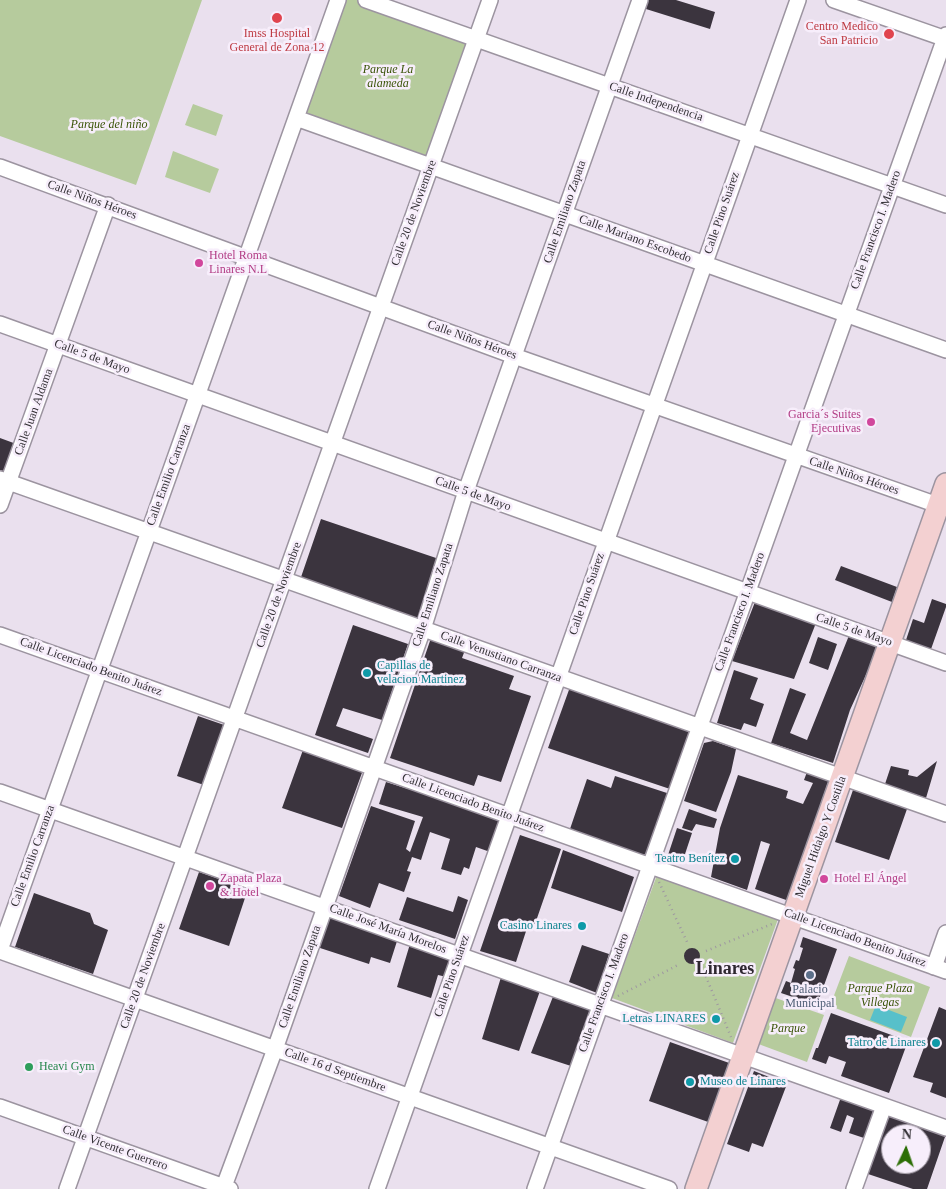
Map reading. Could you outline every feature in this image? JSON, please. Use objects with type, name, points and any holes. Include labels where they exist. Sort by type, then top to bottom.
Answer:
[{"type":"main road","name":"Miguel Hidalgo Y Costilla","points":[[696,1189],[737,1046],[783,920],[843,777],[942,507],[946,484]]},
{"type":"street","name":"Calle Emilio Carranza","points":[[0,950],[338,0]]},
{"type":"street","name":"Calle Independencia","points":[[366,0],[946,205]]},
{"type":"street","name":"Calle 20 de Noviembre","points":[[67,1189],[490,0]]},
{"type":"street","name":"Calle Emiliano Zapata","points":[[226,1188],[423,629],[466,492],[640,0]]},
{"type":"street","name":"Calle Pino Suárez","points":[[377,1189],[798,0]]},
{"type":"street","points":[[834,0],[946,38]]},
{"type":"street","name":"Calle Francisco I. Madero","points":[[535,1189],[946,38]]},
{"type":"street","name":"Calle Mariano Escobedo","points":[[296,118],[946,350]]},
{"type":"street","name":"Calle Niños Héroes","points":[[0,167],[108,205],[246,258],[514,356],[942,507]]},
{"type":"street","name":"Calle Juan Aldama","points":[[0,506],[4,480],[58,345],[108,205]]},
{"type":"street","name":"Calle 5 de Mayo","points":[[0,324],[946,663]]},
{"type":"street","name":"Calle Venustiano Carranza","points":[[4,480],[946,814]]},
{"type":"street","name":"Calle Licenciado Benito Juárez","points":[[0,635],[650,866],[783,920],[940,969]]},
{"type":"street","name":"Calle José María Morelos","points":[[0,792],[600,1005],[737,1046],[884,1106],[946,1128]]},
{"type":"street","points":[[940,969],[946,933]]},
{"type":"street","name":"Calle 16 d Septiembre","points":[[0,950],[670,1189]]},
{"type":"street","points":[[854,1189],[884,1106]]},
{"type":"street","name":"Calle Vicente Guerrero","points":[[0,1107],[226,1188]]},
{"type":"path","points":[[658,881],[667,884]]},
{"type":"path","points":[[655,890],[658,881]]},
{"type":"path","points":[[658,881],[687,942]]},
{"type":"path","points":[[764,920],[783,920]]},
{"type":"path","points":[[770,932],[783,920]]},
{"type":"path","points":[[706,951],[783,920]]},
{"type":"path","points":[[617,997],[680,964]]},
{"type":"path","points":[[702,967],[737,1046]]},
{"type":"path","points":[[617,997],[620,988]]},
{"type":"path","points":[[617,997],[626,1000]]},
{"type":"path","points":[[735,1029],[737,1046]]},
{"type":"path","points":[[723,1035],[737,1046]]},
{"type":"green space","name":"Parque del niño","points":[[0,0],[202,0],[136,185],[0,136]]},
{"type":"green space","name":"Parque La alameda","points":[[345,0],[363,0],[472,38],[427,159],[305,115]]},
{"type":"green space","points":[[193,104],[223,115],[216,136],[185,125]]},
{"type":"green space","points":[[173,151],[219,169],[210,193],[165,177]]},
{"type":"green space","points":[[657,875],[778,919],[733,1043],[612,998]]},
{"type":"green space","name":"Parque Plaza Villegas","points":[[849,956],[930,987],[911,1037],[830,1006]]},
{"type":"green space","name":"Parque","points":[[770,996],[824,1015],[807,1062],[753,1042]]},
{"type":"water","points":[[876,1005],[907,1017],[901,1032],[870,1020]]},
{"type":"building","points":[[648,0],[676,0],[715,12],[710,29],[646,9]]},
{"type":"building","points":[[0,438],[19,445],[9,473],[0,470]]},
{"type":"building","points":[[321,519],[439,559],[418,620],[300,580]]},
{"type":"building","points":[[841,566],[897,587],[892,602],[835,580]]},
{"type":"building","points":[[932,599],[946,604],[946,607],[930,652],[905,643],[913,619],[924,623]]},
{"type":"building","points":[[755,602],[816,623],[794,679],[732,661]]},
{"type":"building","name":"Capillas de velacion Martinez","points":[[353,625],[408,644],[382,720],[343,708],[336,726],[373,739],[368,753],[315,735]]},
{"type":"building","points":[[850,633],[880,644],[850,710],[833,763],[771,743],[790,688],[806,694],[790,733],[807,740]]},
{"type":"building","points":[[818,637],[837,644],[828,670],[809,663]]},
{"type":"building","points":[[431,638],[465,650],[462,658],[514,676],[509,689],[531,696],[501,782],[478,775],[474,786],[390,758]]},
{"type":"building","points":[[734,670],[758,678],[750,699],[764,704],[756,727],[744,723],[741,730],[717,723]]},
{"type":"building","points":[[570,687],[691,730],[670,789],[548,748]]},
{"type":"building","points":[[198,716],[230,727],[210,787],[177,776]]},
{"type":"building","points":[[713,741],[736,749],[731,772],[716,812],[684,801],[704,743]]},
{"type":"building","points":[[303,750],[363,770],[342,828],[282,808]]},
{"type":"building","points":[[937,761],[926,798],[885,784],[891,766],[909,770],[908,775],[917,777]]},
{"type":"building","points":[[807,772],[829,779],[789,901],[755,889],[770,844],[761,841],[747,890],[711,877],[720,828],[738,775],[788,791],[786,798],[803,804],[813,783],[804,780]]},
{"type":"building","points":[[615,776],[670,794],[651,852],[643,855],[570,829],[587,779],[611,788]]},
{"type":"building","points":[[386,782],[504,819],[493,853],[476,847],[469,869],[464,867],[461,875],[441,869],[450,839],[430,832],[421,860],[412,857],[407,871],[411,872],[404,892],[379,883],[370,908],[339,896],[371,806],[415,821],[406,849],[410,852],[423,817],[379,804]]},
{"type":"building","points":[[853,790],[907,809],[889,860],[835,842]]},
{"type":"building","points":[[689,809],[717,819],[714,828],[696,824],[692,831],[682,828]]},
{"type":"building","points":[[677,828],[692,833],[683,860],[668,855]]},
{"type":"building","points":[[520,835],[561,849],[535,924],[529,922],[516,962],[480,951]]},
{"type":"building","points":[[563,850],[634,877],[622,912],[551,888]]},
{"type":"building","points":[[199,872],[248,889],[229,946],[179,929]]},
{"type":"building","points":[[34,893],[90,913],[94,924],[108,930],[93,974],[15,947]]},
{"type":"building","points":[[458,896],[468,900],[455,939],[399,920],[407,897],[453,912]]},
{"type":"building","points":[[328,915],[398,938],[390,963],[371,957],[369,964],[317,947]]},
{"type":"building","name":"Palacio Municipal","points":[[803,937],[837,949],[817,1005],[781,993],[786,981],[791,983],[795,969],[793,968],[796,960],[799,961],[803,948],[800,947]]},
{"type":"building","points":[[410,944],[457,958],[451,978],[438,975],[431,998],[397,987]]},
{"type":"building","points":[[582,945],[609,954],[597,993],[569,982]]},
{"type":"building","points":[[692,948],[698,950],[700,956],[698,962],[692,964],[686,962],[684,956],[686,950]]},
{"type":"building","points":[[502,974],[541,988],[519,1051],[482,1039]]},
{"type":"building","points":[[554,994],[592,1007],[571,1066],[531,1053]]},
{"type":"building","name":"Tatro de Linares","points":[[939,1007],[946,1010],[946,1098],[930,1092],[933,1083],[913,1077]]},
{"type":"building","points":[[831,1013],[908,1041],[889,1093],[841,1076],[846,1062],[829,1056],[826,1064],[812,1059]]},
{"type":"building","name":"Museo de Linares","points":[[670,1042],[732,1064],[711,1123],[649,1101]]},
{"type":"building","points":[[754,1071],[787,1084],[763,1147],[752,1143],[749,1152],[727,1144]]},
{"type":"building","points":[[841,1097],[874,1109],[864,1138],[849,1133],[854,1118],[847,1115],[841,1132],[830,1128]]},
{"type":"building","points":[[893,1114],[920,1124],[882,1124],[884,1118]]},
{"type":"building","points":[[881,1128],[881,1174],[931,1174],[931,1128],[946,1134],[927,1189],[913,1189],[868,1174]]},
{"type":"place","name":"Imss Hospital General de Zona 12","points":[[277,18]]},
{"type":"place","name":"Centro Medico San Patricio","points":[[889,34]]},
{"type":"place","name":"Hotel Roma Linares N.L","points":[[199,263]]},
{"type":"place","name":"Garcia´s Suites Ejecutivas","points":[[871,422]]},
{"type":"place","name":"Capillas de velacion Martinez","points":[[367,673]]},
{"type":"place","name":"Teatro Benítez","points":[[735,859]]},
{"type":"place","name":"Hotel El Ángel","points":[[824,879]]},
{"type":"place","name":"Zapata Plaza & Hotel","points":[[210,886]]},
{"type":"place","name":"Casino Linares","points":[[582,926]]},
{"type":"place","name":"Palacio Municipal","points":[[810,975]]},
{"type":"place","name":"Letras LINARES","points":[[716,1019]]},
{"type":"place","name":"Tatro de Linares","points":[[936,1043]]},
{"type":"place","name":"Heavi Gym","points":[[29,1067]]},
{"type":"place","name":"Museo de Linares","points":[[690,1082]]},
{"type":"district","name":"Linares","points":[[725,969]]}]
